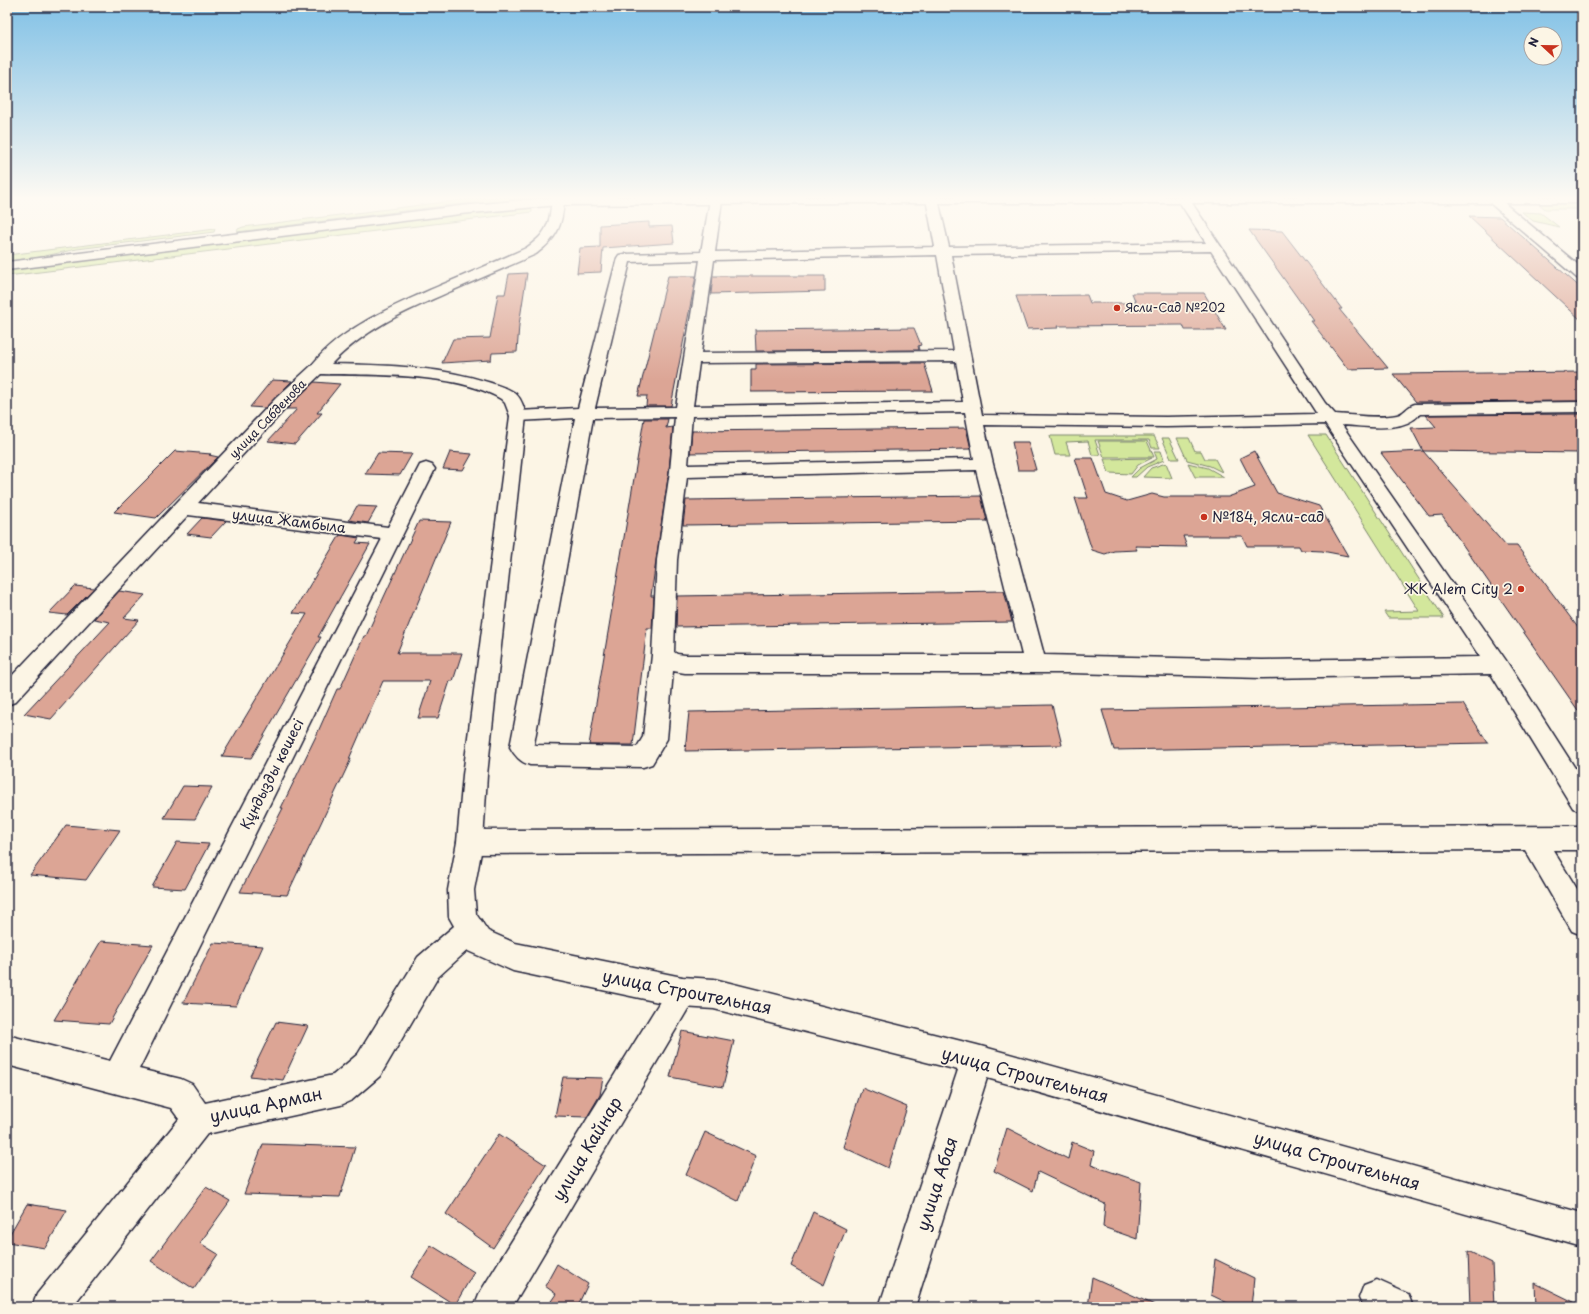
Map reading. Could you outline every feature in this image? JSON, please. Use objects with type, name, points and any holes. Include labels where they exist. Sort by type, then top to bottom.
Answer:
[{"type":"street","points":[[7,266],[57,258]]},
{"type":"street","name":"улица Сабденова","points":[[7,696],[282,402],[340,346],[358,332],[395,311],[514,258]]},
{"type":"street","points":[[624,258],[585,413],[522,747],[530,754],[643,757],[655,738],[663,655],[667,560],[679,471],[684,412],[707,258]]},
{"type":"street","points":[[944,258],[984,464],[1035,665]]},
{"type":"street","points":[[1222,258],[1398,522],[1497,665],[1582,800]]},
{"type":"street","points":[[1562,258],[1582,275]]},
{"type":"street","points":[[692,358],[962,356]]},
{"type":"street","points":[[317,368],[372,370],[459,380],[482,385],[511,399],[518,416],[585,413],[684,412],[973,413],[1166,422],[1330,419],[1382,421],[1398,420],[1407,417],[1415,409],[1582,407]]},
{"type":"street","name":"улица Строительная","points":[[518,416],[475,775],[470,842],[461,890],[463,917],[478,941],[513,956],[682,992],[714,994],[977,1060],[1582,1230]]},
{"type":"street","points":[[679,471],[984,464]]},
{"type":"street","name":"Құндызды көшесі","points":[[117,1079],[426,469]]},
{"type":"street","name":"улица Жамбыла","points":[[184,508],[394,534]]},
{"type":"street","points":[[663,655],[671,662],[685,664],[1072,664],[1262,668],[1497,665]]},
{"type":"street","points":[[1532,838],[1582,922]]},
{"type":"street","points":[[470,842],[1582,838]]},
{"type":"street","name":"улица Арман","points":[[50,1307],[198,1120],[341,1089],[369,1065],[428,967],[471,929]]},
{"type":"street","name":"улица Кайнар","points":[[492,1307],[682,992]]},
{"type":"street","points":[[7,1050],[181,1095],[198,1120]]},
{"type":"street","name":"улица Абая","points":[[897,1307],[977,1060]]},
{"type":"green space","points":[[7,258],[34,258],[31,259],[7,261]]},
{"type":"green space","points":[[102,258],[152,258],[7,276],[7,270]]},
{"type":"green space","points":[[1308,435],[1326,435],[1444,618],[1388,618],[1384,612],[1419,611]]},
{"type":"green space","points":[[1050,436],[1154,436],[1160,448],[1152,448],[1149,440],[1095,440],[1100,455],[1092,455],[1088,441],[1066,442],[1070,455],[1055,455]]},
{"type":"green space","points":[[1162,438],[1169,438],[1179,459],[1171,459]]},
{"type":"green space","points":[[1177,438],[1189,438],[1195,451],[1201,451],[1205,459],[1215,459],[1222,472],[1210,466],[1187,460]]},
{"type":"green space","points":[[1098,441],[1147,441],[1154,457],[1104,457]]},
{"type":"green space","points":[[1154,451],[1161,451],[1164,460],[1147,467],[1136,477],[1131,477],[1140,468],[1157,459]]},
{"type":"green space","points":[[1152,458],[1138,465],[1131,474],[1109,473],[1104,459]]},
{"type":"green space","points":[[1166,463],[1172,478],[1143,477],[1151,468]]},
{"type":"green space","points":[[1188,463],[1208,468],[1224,477],[1195,477]]},
{"type":"building","points":[[579,258],[602,258],[601,272],[577,273]]},
{"type":"building","points":[[1269,258],[1303,258],[1342,309],[1339,309],[1388,368],[1348,369],[1311,321],[1314,321]]},
{"type":"building","points":[[1515,258],[1547,258],[1582,289],[1582,321]]},
{"type":"building","points":[[527,273],[519,325],[517,352],[492,353],[491,360],[442,363],[453,339],[490,338],[498,294],[505,294],[509,274]]},
{"type":"building","points":[[668,276],[696,276],[671,406],[646,406],[647,396],[638,396]]},
{"type":"building","points":[[713,276],[825,276],[825,291],[711,294]]},
{"type":"building","name":"Ясли-Сад №202","points":[[1132,293],[1204,293],[1226,330],[1185,330],[1183,325],[1057,326],[1058,328],[1027,329],[1016,296],[1087,295],[1090,303],[1136,303]]},
{"type":"building","points":[[914,328],[921,345],[918,346],[919,350],[756,351],[755,330]]},
{"type":"building","points":[[924,363],[933,391],[751,392],[751,369],[756,369],[756,364]]},
{"type":"building","points":[[1582,372],[1582,401],[1416,402],[1393,374]]},
{"type":"building","points":[[272,380],[292,381],[265,408],[250,407]]},
{"type":"building","points":[[314,382],[340,384],[317,413],[322,413],[295,444],[268,441],[297,409],[287,409]]},
{"type":"building","points":[[1582,414],[1582,453],[1423,451],[1411,428],[1436,427],[1426,415]]},
{"type":"building","points":[[644,419],[668,419],[666,428],[673,427],[669,471],[651,596],[654,596],[652,628],[647,628],[633,745],[589,745]]},
{"type":"building","points":[[966,428],[971,449],[690,453],[692,431]]},
{"type":"building","points":[[1012,442],[1028,442],[1036,470],[1018,470]]},
{"type":"building","points":[[175,451],[211,454],[209,455],[218,457],[156,518],[114,512]]},
{"type":"building","points":[[1254,451],[1277,493],[1319,506],[1348,556],[1322,551],[1301,550],[1299,546],[1247,546],[1242,536],[1183,536],[1187,547],[1135,546],[1137,550],[1114,551],[1105,554],[1092,550],[1075,498],[1088,498],[1075,458],[1093,458],[1106,494],[1127,501],[1152,494],[1164,497],[1228,497],[1255,487],[1240,458]]},
{"type":"building","name":"ЖК Alem City 2","points":[[1423,451],[1506,546],[1517,546],[1582,633],[1582,716],[1442,515],[1429,516],[1381,453]]},
{"type":"building","points":[[450,452],[472,454],[463,470],[443,469]]},
{"type":"building","points":[[378,453],[412,454],[400,475],[365,474]]},
{"type":"building","points":[[981,496],[987,521],[683,525],[686,500]]},
{"type":"building","points":[[357,506],[377,507],[368,523],[349,520]]},
{"type":"building","points":[[202,518],[226,521],[211,537],[187,534]]},
{"type":"building","points":[[419,521],[451,522],[397,653],[462,653],[453,681],[450,681],[438,718],[418,718],[430,681],[383,681],[349,759],[351,759],[287,895],[240,892],[283,808],[281,808],[337,689],[340,689],[364,636],[366,636]]},
{"type":"building","points":[[340,535],[359,538],[356,543],[370,544],[318,637],[321,637],[251,758],[222,756],[307,614],[293,613]]},
{"type":"building","points":[[75,586],[94,588],[67,615],[49,613]]},
{"type":"building","points":[[119,591],[145,595],[124,618],[139,620],[51,719],[24,714],[110,622],[94,619]]},
{"type":"building","points":[[1004,591],[1012,622],[676,627],[677,596]]},
{"type":"building","points":[[1463,704],[1488,743],[1114,750],[1102,710]]},
{"type":"building","points":[[1052,705],[1062,745],[685,751],[689,712]]},
{"type":"building","points":[[183,786],[212,787],[195,819],[164,818]]},
{"type":"building","points":[[66,825],[120,830],[86,880],[30,875]]},
{"type":"building","points":[[177,842],[209,844],[185,889],[152,887]]},
{"type":"building","points":[[101,941],[153,945],[109,1024],[54,1020]]},
{"type":"building","points":[[213,943],[263,946],[236,1006],[183,1003]]},
{"type":"building","points":[[276,1022],[308,1026],[283,1080],[250,1076]]},
{"type":"building","points":[[682,1031],[734,1041],[723,1087],[670,1077]]},
{"type":"building","points":[[563,1077],[603,1078],[600,1095],[587,1117],[555,1116]]},
{"type":"building","points":[[862,1088],[907,1107],[888,1168],[843,1147]]},
{"type":"building","points":[[1007,1128],[1068,1159],[1072,1142],[1094,1151],[1091,1165],[1141,1182],[1137,1239],[1103,1227],[1105,1204],[1038,1172],[1033,1191],[994,1171]]},
{"type":"building","points":[[705,1132],[756,1156],[738,1201],[686,1175]]},
{"type":"building","points":[[499,1134],[546,1165],[493,1248],[446,1214]]},
{"type":"building","points":[[263,1144],[355,1147],[340,1197],[244,1194]]},
{"type":"building","points":[[206,1187],[230,1201],[200,1243],[218,1254],[194,1289],[151,1261]]},
{"type":"building","points":[[27,1204],[67,1210],[45,1248],[7,1242],[7,1239]]},
{"type":"building","points":[[813,1212],[846,1229],[824,1285],[791,1266]]},
{"type":"building","points":[[431,1245],[474,1272],[455,1305],[411,1277]]},
{"type":"building","points":[[1468,1251],[1492,1263],[1494,1307],[1470,1307]]},
{"type":"building","points":[[1215,1259],[1254,1278],[1251,1307],[1236,1307],[1211,1295]]},
{"type":"building","points":[[557,1264],[588,1284],[577,1307],[547,1307],[556,1294],[545,1286]]},
{"type":"building","points":[[1092,1277],[1159,1307],[1088,1307]]},
{"type":"building","points":[[1535,1283],[1582,1306],[1582,1307],[1536,1307]]},
{"type":"place","name":"Ясли-Сад №202","points":[[1117,308]]},
{"type":"place","name":"№184, Ясли-сад","points":[[1204,517]]},
{"type":"place","name":"ЖК Alem City 2","points":[[1521,589]]}]
